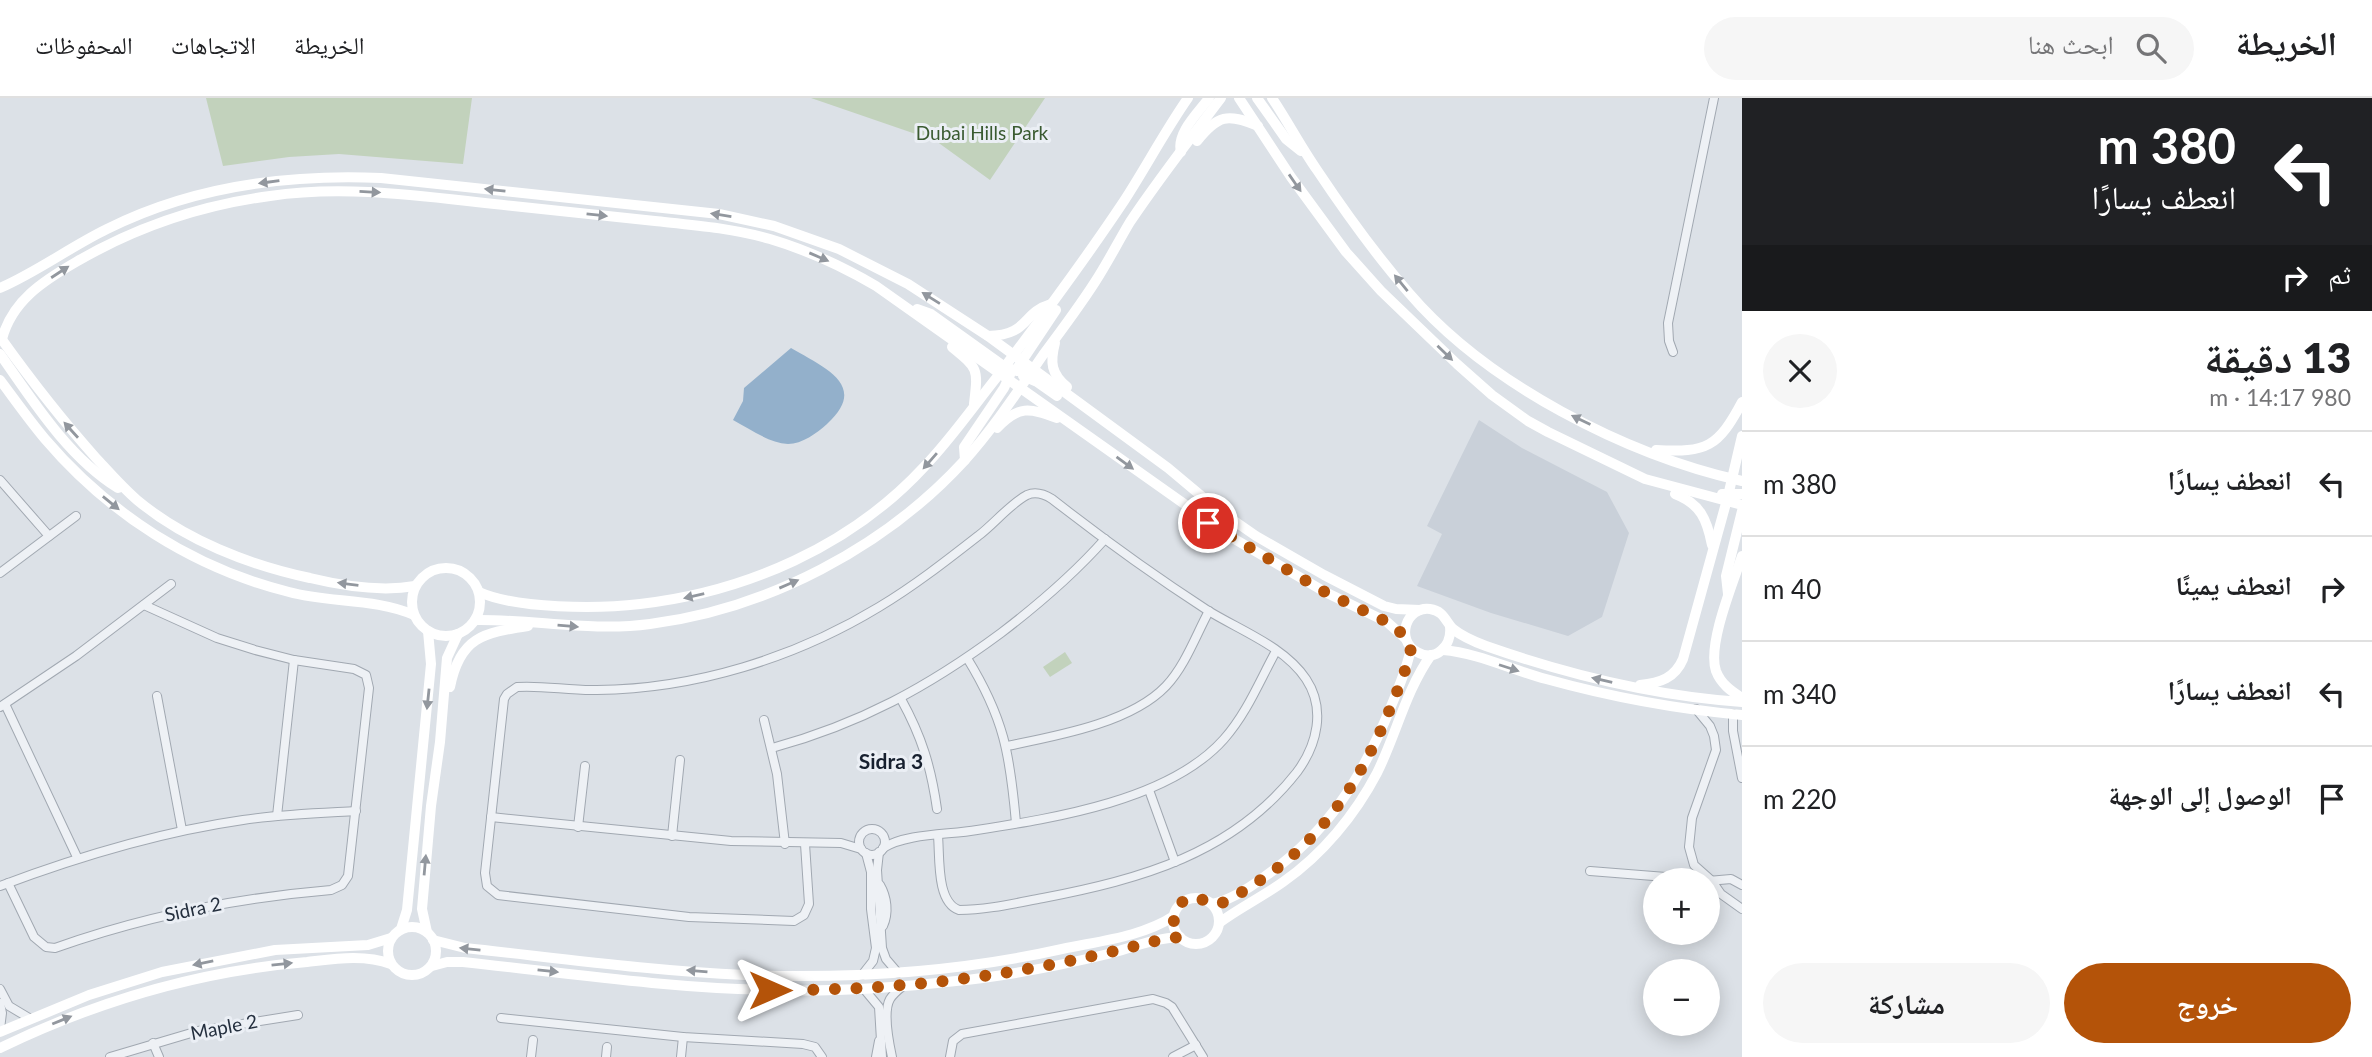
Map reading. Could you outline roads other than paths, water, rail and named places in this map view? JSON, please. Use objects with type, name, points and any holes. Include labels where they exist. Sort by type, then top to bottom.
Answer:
[{"type":"street","points":[[1015,370],[1052,303],[1125,199],[1188,98]]},
{"type":"street","points":[[1181,152],[1179,143],[1182,135],[1209,98]]},
{"type":"street","points":[[479,592],[508,601],[576,607],[623,606],[690,597],[762,576],[825,545],[878,509],[923,468],[973,408],[1057,336],[1090,291],[1131,222],[1221,98]]},
{"type":"street","points":[[1239,98],[1291,177],[1346,252],[1381,291],[1467,373],[1528,421],[1696,505],[1705,519],[1713,548]]},
{"type":"street","points":[[1256,98],[1286,139],[1307,155]]},
{"type":"street","points":[[1673,352],[1668,323],[1714,98]]},
{"type":"street","points":[[1276,102],[1307,155],[1410,294],[1464,347],[1552,406],[1643,449],[1737,480]]},
{"type":"street","points":[[1181,152],[1190,148],[1208,127],[1220,119],[1234,117],[1258,126]]},
{"type":"street","points":[[0,288],[82,242],[130,219],[170,204],[270,181],[348,177],[445,185],[695,211],[774,226],[828,245],[881,269],[988,336],[1015,370],[1020,388],[1186,508],[1325,592],[1387,622],[1423,655],[1443,650],[1462,653],[1581,688],[1654,704],[1737,714],[1733,731],[1742,778]]},
{"type":"street","points":[[443,199],[445,185]]},
{"type":"street","points":[[130,494],[61,419],[1,338],[6,323],[30,292],[90,253],[143,229],[198,210],[235,201],[290,193],[348,191],[443,199],[747,233],[792,246],[835,263],[876,286],[944,333],[1015,370]]},
{"type":"street","points":[[0,295],[34,271]]},
{"type":"street","points":[[965,460],[964,447],[1070,289],[1073,274]]},
{"type":"street","points":[[3,310],[41,284]]},
{"type":"street","points":[[988,336],[1012,333],[1038,310],[1052,303]]},
{"type":"street","points":[[908,307],[931,314],[1080,411],[1093,413]]},
{"type":"street","points":[[944,333],[950,345],[971,362],[976,371],[973,408]]},
{"type":"street","points":[[1057,336],[1051,360],[1054,374],[1086,402],[1093,413],[1256,536],[1384,606],[1436,610],[1447,619],[1450,627],[1450,639],[1443,650]]},
{"type":"street","points":[[0,354],[34,402],[71,447],[108,482],[198,539],[257,564],[287,573],[349,585],[390,588],[415,586]]},
{"type":"street","points":[[0,380],[44,438],[76,472],[111,504],[169,544],[222,570],[278,590],[323,600],[391,607],[414,614]]},
{"type":"street","points":[[475,620],[596,628],[650,624],[709,612],[773,590],[833,562],[916,506],[965,460],[1020,388]]},
{"type":"street","points":[[1643,449],[1685,451],[1703,448],[1725,432],[1742,402]]},
{"type":"street","points":[[984,435],[996,430],[1015,412],[1024,410],[1034,410],[1070,422]]},
{"type":"street","points":[[1644,479],[1727,498],[1742,498],[1737,480],[1742,436]]},
{"type":"street","points":[[0,480],[50,536]]},
{"type":"street","points":[[1630,686],[1659,682],[1675,673],[1680,666],[1691,637],[1727,498],[1737,480]]},
{"type":"street","points":[[805,844],[809,904],[800,919],[788,921],[689,917],[498,895],[487,887],[485,880],[502,705],[507,694],[524,687],[597,690],[670,684],[789,652],[842,628],[892,599],[979,536],[1025,496],[1031,494],[1045,495],[1209,611],[1276,651],[1299,670],[1314,695],[1317,724],[1309,753],[1285,787],[1246,824],[1200,852],[1175,862],[1063,894],[959,910],[953,908],[944,898],[938,836]]},
{"type":"street","points":[[1729,596],[1726,576],[1742,511]]},
{"type":"street","points":[[0,573],[76,516]]},
{"type":"street","points":[[772,748],[839,727],[901,699],[967,658],[1046,598],[1080,568],[1105,540]]},
{"type":"street","points":[[1742,556],[1716,640],[1714,665],[1723,684],[1742,700]]},
{"type":"street","points":[[433,570],[457,570],[468,576],[479,592],[480,606],[475,620],[458,634],[443,636],[428,631],[414,614],[412,595],[415,586],[423,576],[433,570]]},
{"type":"street","points":[[1729,596],[1742,576]]},
{"type":"street","points":[[78,857],[2,706],[76,656],[172,584]]},
{"type":"street","name":"Sidra 2","points":[[144,605],[217,638],[294,660],[360,670],[369,681],[356,811],[348,876],[337,888],[198,907],[130,923],[55,948],[39,943],[4,884],[78,857],[182,830],[277,816],[356,811]]},
{"type":"street","points":[[1212,904],[1235,895],[1272,872],[1300,849],[1333,815],[1350,791],[1369,757],[1405,670],[1408,643],[1405,624],[1413,613],[1420,610]]},
{"type":"street","points":[[1007,746],[1101,723],[1139,708],[1168,684],[1209,611]]},
{"type":"street","points":[[442,709],[459,658],[475,640],[496,630],[543,623]]},
{"type":"street","points":[[1450,627],[1469,639],[1509,654],[1630,686],[1690,697],[1742,700]]},
{"type":"street","points":[[401,929],[408,900],[431,664],[428,631]]},
{"type":"street","points":[[0,1048],[92,1008],[201,977],[277,964],[359,958],[376,959],[391,964],[401,973],[414,976],[427,971],[432,966],[436,953],[422,917],[422,901],[447,658],[458,634]]},
{"type":"street","points":[[491,817],[672,836],[785,844],[841,843],[869,829],[903,839],[1016,823],[1149,790],[1189,769],[1224,740],[1245,709],[1276,651]]},
{"type":"street","points":[[1219,923],[1286,880],[1306,864],[1342,827],[1377,774],[1418,677],[1431,655]]},
{"type":"street","points":[[967,658],[992,701],[1007,746],[1016,823]]},
{"type":"street","points":[[277,816],[294,660]]},
{"type":"street","points":[[157,696],[182,830]]},
{"type":"street","points":[[901,699],[924,746],[937,810]]},
{"type":"street","points":[[1696,709],[1710,726],[1716,750],[1692,818],[1689,847],[1697,868]]},
{"type":"street","points":[[764,720],[779,787],[785,844]]},
{"type":"street","points":[[672,836],[680,760]]},
{"type":"street","points":[[578,827],[585,766]]},
{"type":"street","points":[[1149,790],[1175,862]]},
{"type":"street","points":[[882,834],[877,864],[881,928],[884,954],[898,973]]},
{"type":"street","points":[[861,835],[859,842],[871,872],[871,909],[876,948],[873,961],[862,975]]},
{"type":"street","points":[[841,843],[873,855],[903,839]]},
{"type":"street","points":[[1590,871],[1643,875]]},
{"type":"street","points":[[1720,880],[1731,879],[1742,885]]},
{"type":"street","points":[[1720,893],[1742,909]]},
{"type":"street","points":[[1197,897],[1212,904],[1217,909],[1219,923],[1214,936],[1203,943],[1190,943],[1180,937],[1173,923],[1177,908],[1189,898],[1197,897]]},
{"type":"street","points":[[0,1031],[123,983],[197,964],[275,950],[368,944],[391,938],[401,929],[414,927],[430,936],[465,948],[702,972],[785,976],[862,975],[957,967],[1054,951],[1147,929],[1174,916]]},
{"type":"street","points":[[432,966],[463,962],[713,988],[864,989],[1008,974],[1180,937]]},
{"type":"street","points":[[391,938],[387,951],[391,964]]},
{"type":"street","points":[[892,1057],[887,1007],[891,998],[903,986]]},
{"type":"street","points":[[0,989],[9,1006],[29,1018]]},
{"type":"street","points":[[864,989],[879,1007],[882,1057]]},
{"type":"street","points":[[950,1057],[953,1041],[962,1034],[1153,999],[1172,1007],[1203,1057]]},
{"type":"street","points":[[0,1003],[0,1031]]},
{"type":"street","name":"Maple 2","points":[[110,1057],[153,1043],[220,1027],[298,1015]]},
{"type":"street","points":[[501,1018],[683,1037],[803,1044],[815,1047],[822,1057]]},
{"type":"street","points":[[681,1057],[683,1037]]},
{"type":"street","points":[[876,1057],[876,1048],[881,1038]]},
{"type":"street","points":[[531,1057],[533,1040]]},
{"type":"street","points":[[153,1043],[159,1057]]},
{"type":"street","points":[[1173,1057],[1196,1045]]},
{"type":"water","points":[[791,348],[837,378],[843,388],[844,398],[839,410],[827,424],[804,440],[788,444],[767,438],[733,420],[743,401],[744,388]]},
{"type":"district","name":"Sidra 3","points":[[891,762]]},
{"type":"park label","name":"Dubai Hills Park","points":[[982,133]]}]
